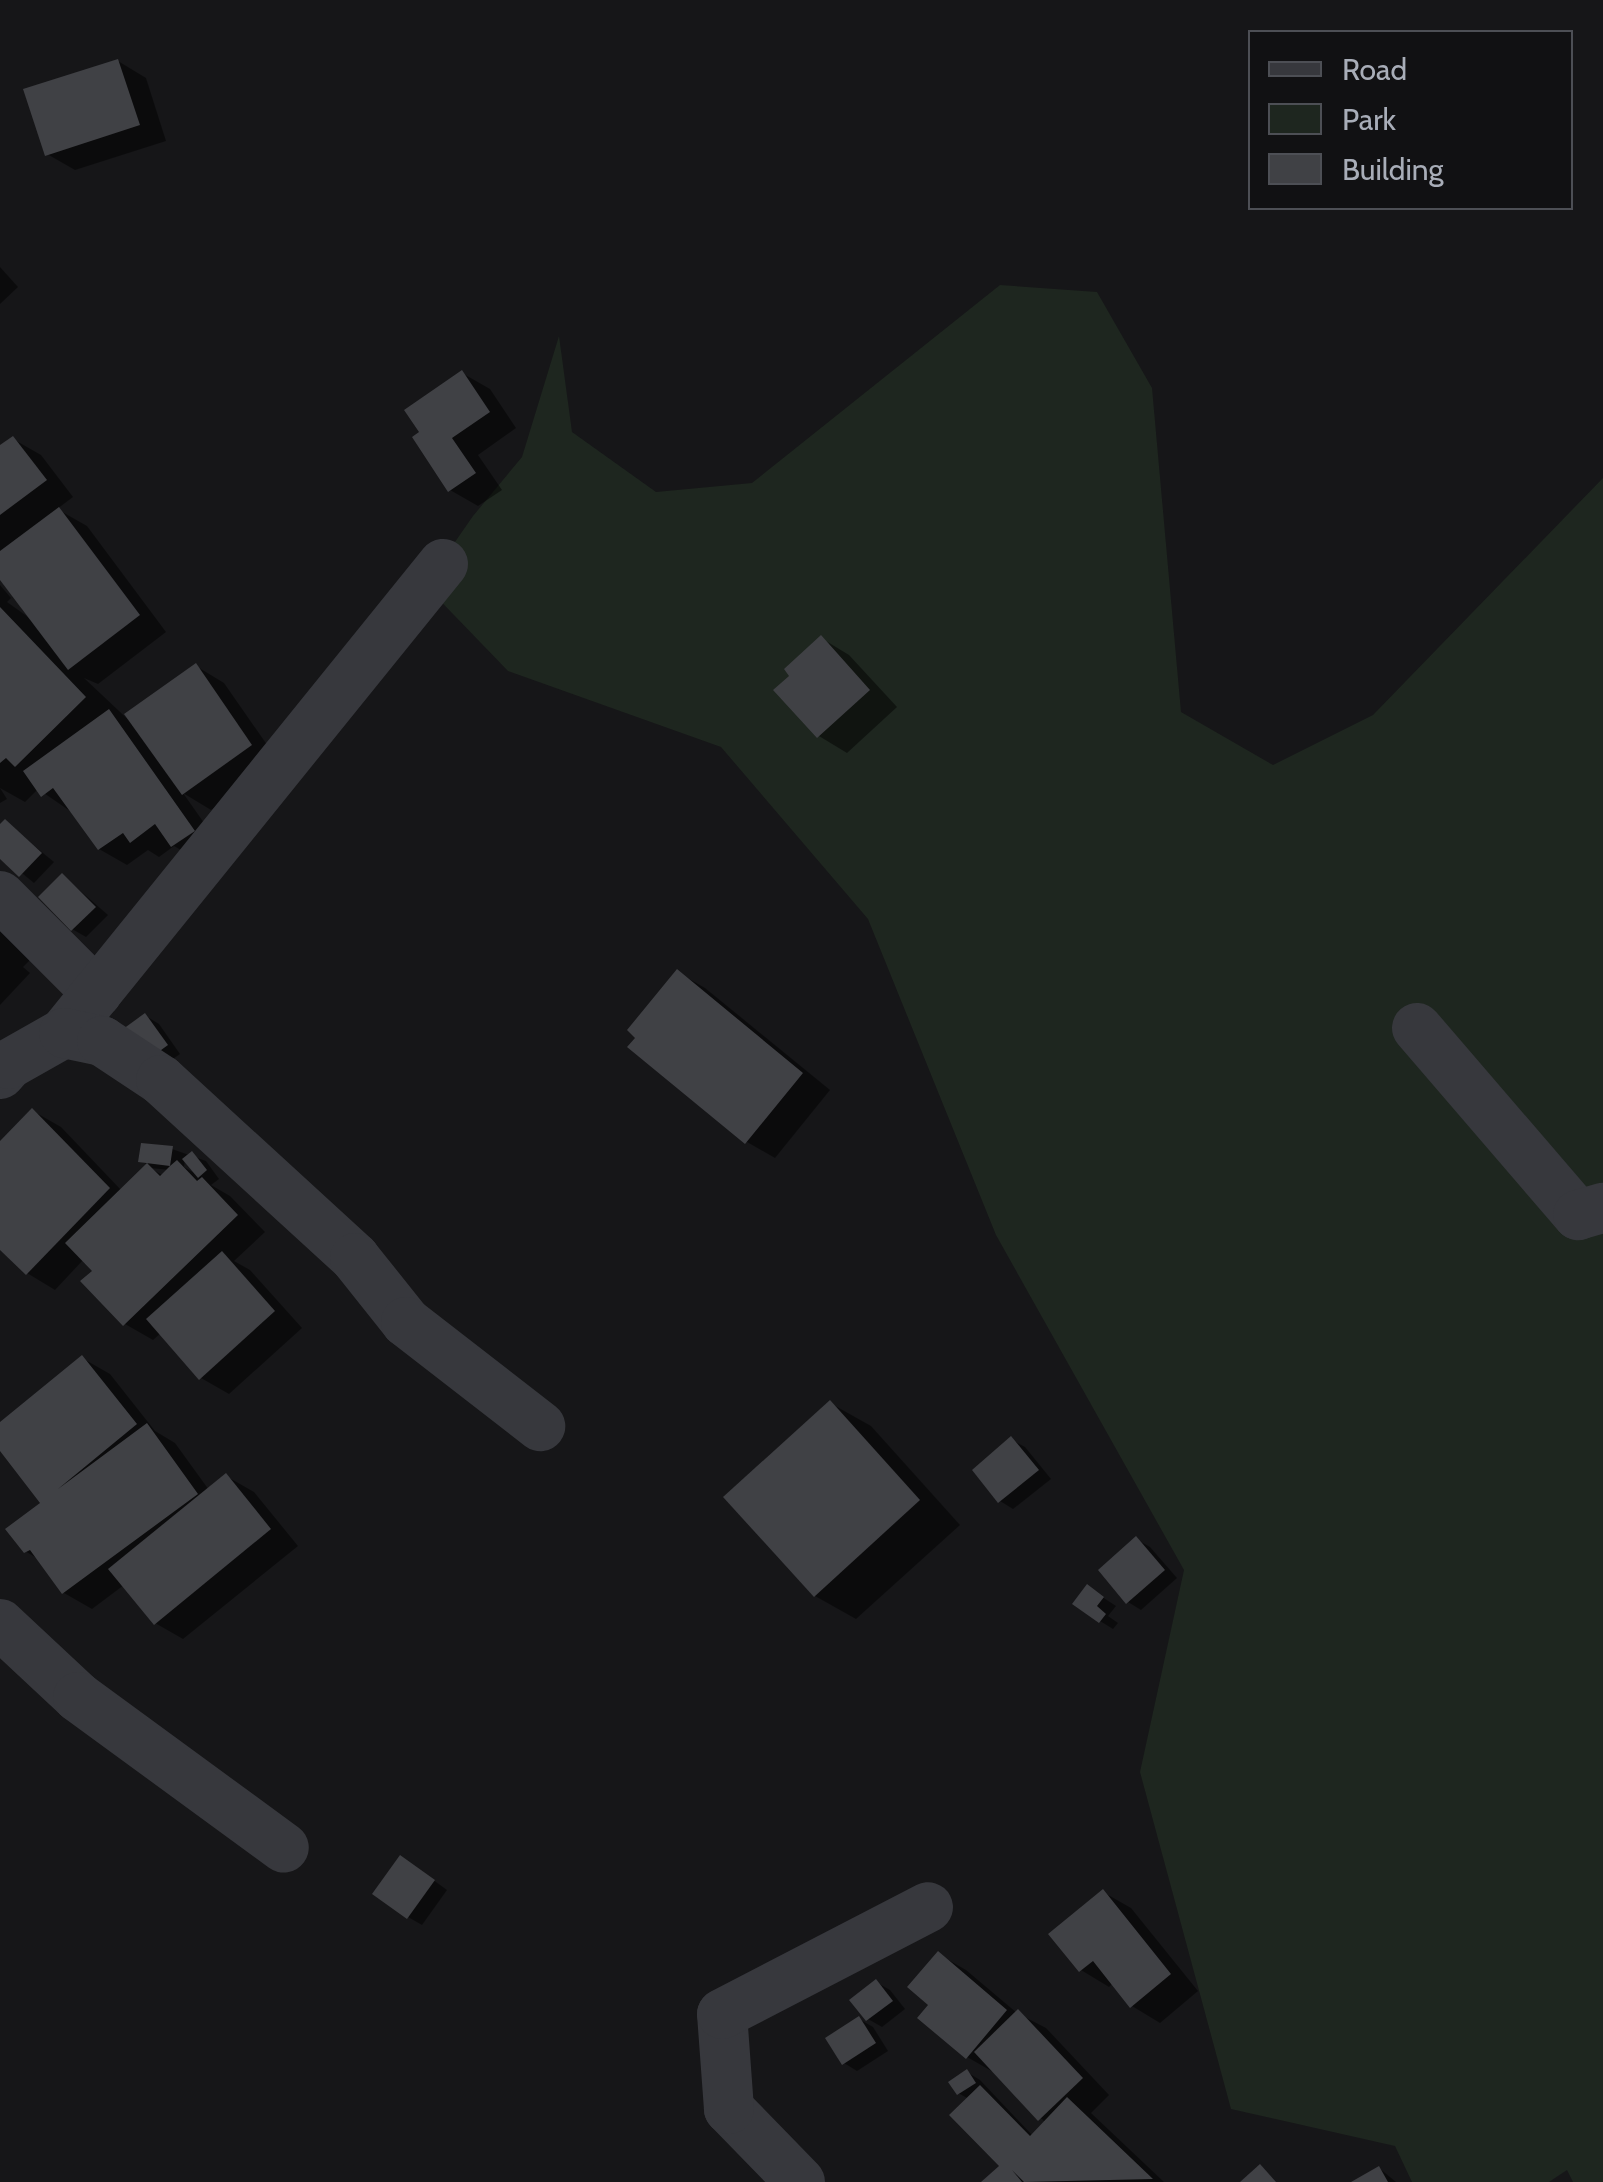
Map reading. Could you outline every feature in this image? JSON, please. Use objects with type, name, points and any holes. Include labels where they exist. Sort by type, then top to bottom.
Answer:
[{"type":"street","points":[[0,1074],[9,1064],[64,1033],[443,564]]},
{"type":"street","points":[[0,896],[97,994]]},
{"type":"street","points":[[1417,1028],[1578,1214],[1603,1208]]},
{"type":"street","points":[[64,1033],[102,1041],[161,1080],[355,1258],[406,1322],[540,1426]]},
{"type":"street","points":[[0,1624],[78,1697],[284,1848]]},
{"type":"street","points":[[800,2182],[730,2110],[722,2014],[928,1907]]},
{"type":"green space","points":[[1000,285],[1097,292],[1152,388],[1181,712],[1273,765],[1373,715],[1603,478],[1603,2182],[1573,2182],[1567,2170],[1549,2182],[1412,2182],[1395,2146],[1231,2109],[1140,1772],[1184,1570],[996,1235],[868,919],[721,747],[508,671],[425,585],[473,516],[522,457],[559,336],[572,432],[656,492],[752,483]]},
{"type":"building","points":[[118,59],[140,125],[45,156],[23,89]]},
{"type":"building","points":[[462,370],[490,412],[452,438],[476,473],[448,492],[412,437],[419,432],[404,410]]},
{"type":"building","points":[[13,436],[47,480],[0,515],[0,445]]},
{"type":"building","points":[[59,507],[140,615],[68,670],[0,580],[0,551]]},
{"type":"building","points":[[0,607],[86,697],[15,767],[6,758],[0,763]]},
{"type":"building","points":[[821,635],[870,690],[817,738],[773,690],[789,676],[784,669]]},
{"type":"building","points":[[196,663],[252,745],[182,795],[124,714]]},
{"type":"building","points":[[109,709],[195,831],[171,847],[155,824],[130,843],[123,833],[98,850],[53,788],[41,797],[23,771]]},
{"type":"building","points":[[5,819],[42,853],[19,877],[0,859],[0,824]]},
{"type":"building","points":[[62,873],[96,907],[71,931],[38,897]]},
{"type":"building","points":[[677,969],[803,1073],[745,1144],[627,1047],[635,1038],[627,1030]]},
{"type":"building","points":[[145,1013],[168,1045],[142,1064],[119,1032]]},
{"type":"building","points":[[32,1108],[110,1188],[26,1275],[0,1250],[0,1141]]},
{"type":"building","points":[[141,1143],[173,1146],[170,1166],[138,1162]]},
{"type":"building","points":[[192,1151],[207,1170],[198,1178],[182,1159]]},
{"type":"building","points":[[177,1160],[197,1181],[202,1177],[238,1215],[123,1326],[80,1281],[92,1271],[65,1243],[147,1163],[160,1176]]},
{"type":"building","points":[[222,1251],[275,1311],[199,1380],[146,1319]]},
{"type":"building","points":[[82,1355],[137,1424],[58,1489],[147,1423],[198,1494],[62,1594],[30,1550],[24,1553],[5,1529],[40,1503],[0,1451],[0,1422]]},
{"type":"building","points":[[830,1400],[920,1500],[814,1597],[723,1497]]},
{"type":"building","points":[[1011,1436],[1039,1470],[998,1503],[972,1470]]},
{"type":"building","points":[[226,1473],[271,1529],[154,1625],[108,1569]]},
{"type":"building","points":[[1136,1536],[1165,1570],[1126,1604],[1098,1570]]},
{"type":"building","points":[[1087,1584],[1104,1597],[1097,1606],[1106,1614],[1099,1623],[1072,1604]]},
{"type":"building","points":[[400,1855],[435,1880],[407,1919],[372,1894]]},
{"type":"building","points":[[1103,1889],[1171,1974],[1130,2008],[1093,1961],[1079,1972],[1048,1934]]},
{"type":"building","points":[[938,1951],[1007,2010],[966,2059],[917,2018],[928,2005],[907,1987]]},
{"type":"building","points":[[876,1979],[893,2001],[866,2021],[849,2000]]},
{"type":"building","points":[[1018,2009],[1083,2078],[1038,2121],[974,2052]]},
{"type":"building","points":[[859,2016],[876,2043],[842,2065],[825,2038]]},
{"type":"building","points":[[967,2069],[976,2083],[957,2095],[948,2082]]},
{"type":"building","points":[[980,2085],[1030,2136],[1067,2097],[1153,2179],[1024,2182],[1012,2170],[1022,2182],[981,2182],[999,2166],[949,2115]]},
{"type":"building","points":[[1260,2164],[1276,2182],[1240,2182]]},
{"type":"building","points":[[1379,2166],[1388,2182],[1351,2182]]}]
